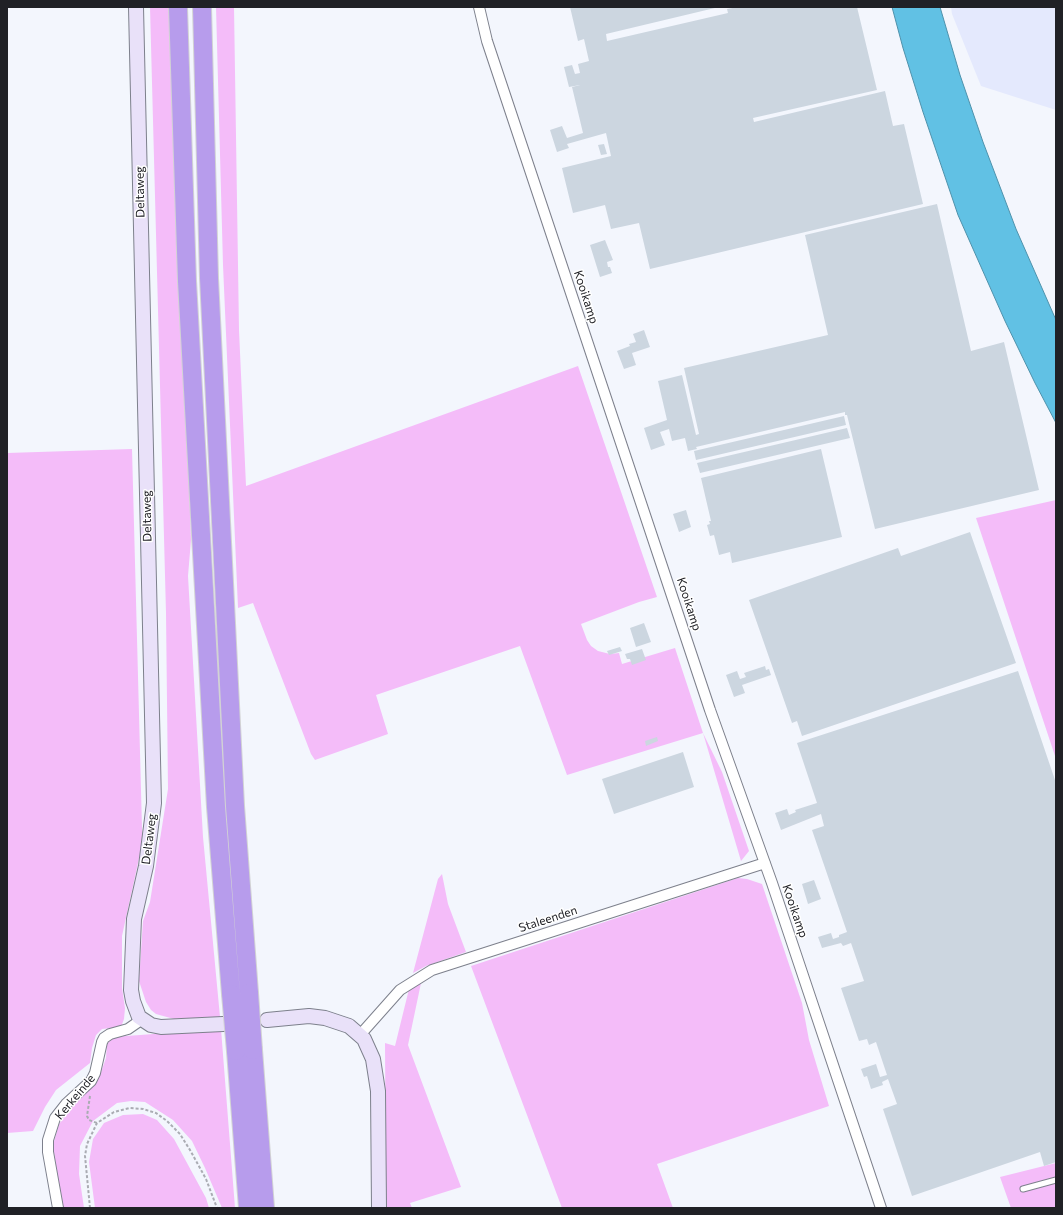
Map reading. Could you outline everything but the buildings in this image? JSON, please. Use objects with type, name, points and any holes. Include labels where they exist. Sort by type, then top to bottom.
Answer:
[{"type":"highway","points":[[178,7],[187,281],[216,807],[231,994],[245,1051],[265,1208]]},
{"type":"highway","points":[[202,7],[210,286],[234,806],[249,993],[245,1051],[248,1208]]},
{"type":"street","name":"Deltaweg","points":[[136,7],[154,803],[146,866],[134,919],[131,990],[132,1001],[136,1013],[142,1020]]},
{"type":"street","name":"Kooikamp","points":[[479,7],[487,41],[700,680],[765,863],[881,1208]]},
{"type":"street","name":"Staleenden","points":[[360,1035],[400,990],[432,970],[765,863]]},
{"type":"street","points":[[267,1020],[309,1016],[325,1018],[349,1026],[364,1039],[373,1059],[378,1091],[379,1208]]},
{"type":"street","points":[[142,1020],[151,1025],[161,1027],[223,1024]]},
{"type":"street","name":"Kerkeinde","points":[[58,1208],[48,1152],[48,1140],[56,1118],[66,1104],[91,1081],[95,1073],[104,1038],[110,1034],[128,1029],[142,1020]]},
{"type":"lane","points":[[1023,1189],[1056,1180]]},
{"type":"path","points":[[90,1096],[87,1116],[89,1120],[97,1123]]},
{"type":"path","points":[[90,1208],[85,1156],[87,1144],[97,1123],[114,1112],[130,1108],[143,1109],[156,1113],[167,1121],[180,1134],[206,1179],[217,1208]]},
{"type":"shaded area","points":[[150,7],[173,7],[191,540],[188,576],[203,837],[220,1017],[174,1019],[156,1014],[151,1010],[146,1002],[139,981],[143,921],[150,902],[168,789],[166,613]]},
{"type":"shaded area","points":[[216,7],[234,7],[239,330],[246,486],[578,366],[657,597],[639,602],[581,624],[591,646],[598,651],[610,654],[619,653],[622,664],[675,648],[703,733],[567,775],[520,646],[376,695],[388,734],[315,760],[311,754],[253,603],[238,608],[223,265]]},
{"type":"shaded area","points":[[951,7],[1056,7],[1056,110],[981,86],[952,14]]},
{"type":"shaded area","points":[[132,449],[143,840],[122,936],[122,988],[125,1008],[124,1019],[121,1027],[102,1029],[96,1035],[90,1063],[56,1090],[45,1107],[33,1131],[7,1133],[7,453]]},
{"type":"shaded area","points":[[1056,500],[1056,759],[976,518]]},
{"type":"shaded area","points":[[703,733],[722,772],[749,851],[741,861]]},
{"type":"shaded area","points":[[442,874],[448,904],[466,952],[426,966],[413,973],[438,879]]},
{"type":"shaded area","points":[[738,878],[747,879],[762,884],[802,1003],[809,1040],[829,1106],[657,1164],[673,1208],[562,1208],[471,966]]},
{"type":"shaded area","points":[[421,983],[408,1045],[461,1187],[410,1203],[412,1208],[386,1208],[385,1043],[395,1046],[409,989]]},
{"type":"shaded area","points":[[221,1029],[235,1208],[222,1208],[192,1141],[173,1120],[145,1102],[131,1101],[117,1103],[93,1121],[80,1146],[79,1174],[84,1208],[62,1208],[53,1145],[59,1124],[77,1100],[100,1075],[106,1058],[107,1044],[113,1037]]},
{"type":"shaded area","points":[[143,1114],[157,1120],[174,1139],[206,1198],[209,1208],[95,1208],[89,1162],[93,1139],[104,1123],[123,1115]]},
{"type":"shaded area","points":[[1056,1163],[1056,1208],[1011,1208],[1000,1177]]},
{"type":"water","points":[[892,7],[940,7],[960,75],[983,142],[1016,229],[1056,320],[1056,423],[1005,321],[958,215],[923,112]]}]
